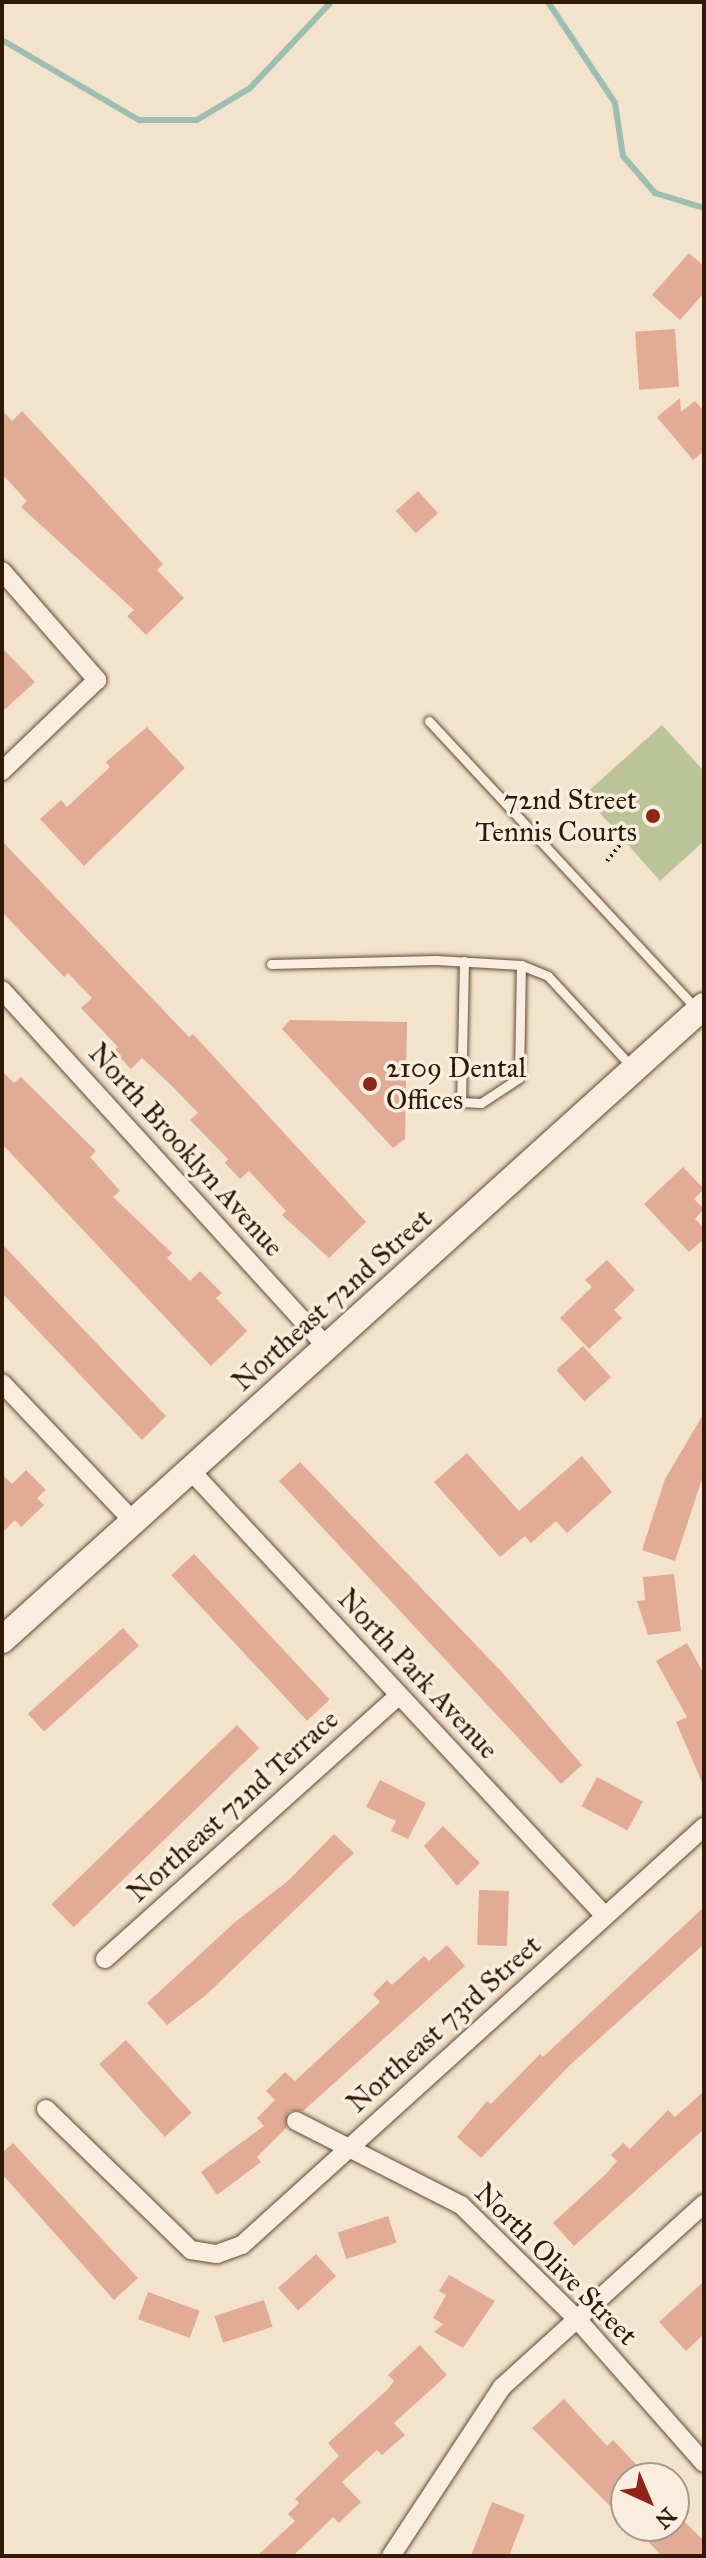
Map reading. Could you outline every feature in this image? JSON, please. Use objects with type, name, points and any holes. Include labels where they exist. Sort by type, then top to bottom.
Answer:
[{"type":"main road","name":"Northeast 72nd Street","points":[[2,1640],[701,1009]]},
{"type":"street","points":[[2,571],[97,680],[2,771]]},
{"type":"street","name":"North Brooklyn Avenue","points":[[2,990],[328,1348]]},
{"type":"street","points":[[2,1383],[134,1522]]},
{"type":"street","name":"North Park Avenue","points":[[191,1471],[605,1916]]},
{"type":"street","name":"Northeast 72nd Terrace","points":[[105,1959],[399,1695]]},
{"type":"street","name":"Northeast 73rd Street","points":[[46,2109],[191,2250],[217,2254],[242,2245],[704,1827]]},
{"type":"street","name":"North Olive Street","points":[[296,2121],[461,2205],[577,2319],[704,2463]]},
{"type":"street","points":[[391,2556],[502,2387],[704,2204]]},
{"type":"lane","points":[[429,721],[701,1009]]},
{"type":"lane","points":[[464,961],[461,1102],[481,1103],[519,1078],[521,965]]},
{"type":"lane","points":[[271,964],[464,961],[521,965],[548,976],[634,1069]]},
{"type":"path","points":[[607,861],[624,840]]},
{"type":"green space","name":"72nd Street Tennis Courts","points":[[662,725],[704,771],[704,841],[660,881],[584,795]]},
{"type":"building","points":[[689,253],[704,266],[704,293],[680,320],[652,295]]},
{"type":"building","points":[[675,329],[679,387],[639,390],[635,332]]},
{"type":"building","points":[[680,398],[681,412],[695,401],[704,411],[704,451],[693,460],[657,417]]},
{"type":"building","points":[[2,410],[12,421],[22,411],[163,564],[157,570],[184,598],[146,635],[127,616],[134,610],[21,507],[27,501],[2,474]]},
{"type":"building","points":[[418,491],[438,513],[416,533],[396,511]]},
{"type":"building","points":[[2,648],[35,682],[2,712]]},
{"type":"building","points":[[147,727],[185,768],[84,866],[40,819],[61,800],[67,807],[110,767],[106,762]]},
{"type":"building","points":[[2,841],[189,1037],[193,1034],[366,1222],[329,1258],[282,1215],[286,1211],[249,1171],[240,1179],[225,1163],[228,1159],[190,1120],[198,1113],[173,1087],[142,1058],[131,1069],[114,1051],[118,1047],[81,1008],[92,998],[68,973],[64,977],[2,912]]},
{"type":"building","name":"2109 Dental Offices","points":[[290,1020],[407,1022],[405,1139],[393,1148],[282,1029]]},
{"type":"building","points":[[2,1071],[14,1083],[21,1077],[96,1151],[90,1157],[120,1191],[113,1197],[172,1253],[167,1258],[190,1281],[200,1271],[222,1293],[216,1298],[247,1331],[211,1366],[2,1144]]},
{"type":"building","points":[[683,1167],[704,1189],[694,1199],[704,1209],[695,1219],[704,1228],[704,1239],[689,1252],[644,1204]]},
{"type":"building","points":[[2,1244],[166,1416],[142,1440],[2,1293]]},
{"type":"building","points":[[607,1260],[635,1290],[614,1310],[622,1318],[589,1349],[560,1318],[592,1287],[585,1280]]},
{"type":"building","points":[[583,1346],[611,1377],[584,1401],[556,1370]]},
{"type":"building","points":[[704,1413],[704,1473],[675,1561],[642,1550],[665,1479]]},
{"type":"building","points":[[467,1453],[519,1511],[582,1456],[612,1492],[567,1533],[556,1521],[531,1543],[525,1536],[500,1557],[434,1482]]},
{"type":"building","points":[[300,1462],[501,1671],[582,1765],[561,1784],[279,1481]]},
{"type":"building","points":[[26,1470],[46,1490],[37,1498],[44,1505],[21,1527],[15,1520],[2,1533],[2,1474],[12,1484]]},
{"type":"building","points":[[194,1554],[330,1700],[307,1721],[171,1575]]},
{"type":"building","points":[[674,1574],[681,1631],[648,1635],[637,1601],[645,1600],[643,1577]]},
{"type":"building","points":[[123,1628],[139,1646],[44,1731],[28,1714]]},
{"type":"building","points":[[687,1643],[704,1674],[704,1787],[676,1722],[687,1717],[656,1661]]},
{"type":"building","points":[[237,1725],[259,1748],[74,1927],[51,1904]]},
{"type":"building","points":[[597,1777],[643,1801],[627,1831],[582,1806]]},
{"type":"building","points":[[380,1780],[426,1803],[408,1839],[391,1831],[396,1821],[366,1807]]},
{"type":"building","points":[[443,1826],[480,1863],[457,1886],[424,1846]]},
{"type":"building","points":[[334,1834],[354,1853],[206,1995],[167,2025],[147,2003],[234,1923],[289,1880]]},
{"type":"building","points":[[479,1890],[509,1891],[507,1946],[477,1945]]},
{"type":"building","points":[[704,1907],[704,1944],[569,2066],[481,2158],[457,2137],[487,2101],[491,2104],[540,2054],[543,2057]]},
{"type":"building","points":[[447,1945],[465,1966],[303,2111],[289,2111],[286,2128],[257,2157],[261,2162],[217,2195],[201,2172],[264,2126],[257,2118],[275,2100],[266,2091],[285,2072],[295,2081],[380,2002],[373,1994],[387,1980],[392,1985],[424,1956],[429,1961]]},
{"type":"building","points":[[126,2040],[192,2113],[165,2137],[99,2064]]},
{"type":"building","points":[[704,2091],[704,2129],[574,2246],[553,2223],[607,2173],[617,2161],[611,2155],[623,2143],[630,2149],[668,2110],[675,2117]]},
{"type":"building","points":[[13,2143],[138,2278],[114,2300],[2,2174],[2,2153]]},
{"type":"building","points":[[388,2216],[397,2243],[346,2259],[338,2232]]},
{"type":"building","points":[[316,2254],[336,2276],[298,2310],[278,2288]]},
{"type":"building","points":[[449,2275],[495,2301],[463,2348],[434,2332],[443,2324],[433,2318],[446,2295],[439,2291]]},
{"type":"building","points":[[704,2281],[704,2334],[686,2351],[659,2322]]},
{"type":"building","points":[[148,2292],[200,2311],[190,2338],[138,2319]]},
{"type":"building","points":[[264,2300],[273,2327],[223,2343],[215,2316]]},
{"type":"building","points":[[420,2345],[447,2375],[394,2423],[405,2435],[382,2455],[377,2450],[342,2482],[361,2502],[339,2523],[333,2517],[293,2556],[257,2556],[295,2521],[288,2514],[299,2503],[295,2499],[339,2456],[328,2443],[387,2390],[394,2381],[388,2375]]},
{"type":"building","points":[[564,2399],[607,2446],[613,2440],[634,2462],[610,2462],[610,2506],[532,2428]]},
{"type":"building","points":[[492,2502],[525,2515],[509,2556],[471,2556]]},
{"type":"building","points":[[690,2527],[704,2541],[704,2556],[662,2556],[648,2542],[690,2542]]},
{"type":"waterway","points":[[2,40],[139,120],[197,120],[250,88],[331,2]]},
{"type":"waterway","points":[[548,2],[615,103],[623,156],[655,193],[704,208]]},
{"type":"place","name":"72nd Street Tennis Courts","points":[[653,816]]},
{"type":"place","name":"2109 Dental Offices","points":[[370,1084]]}]
